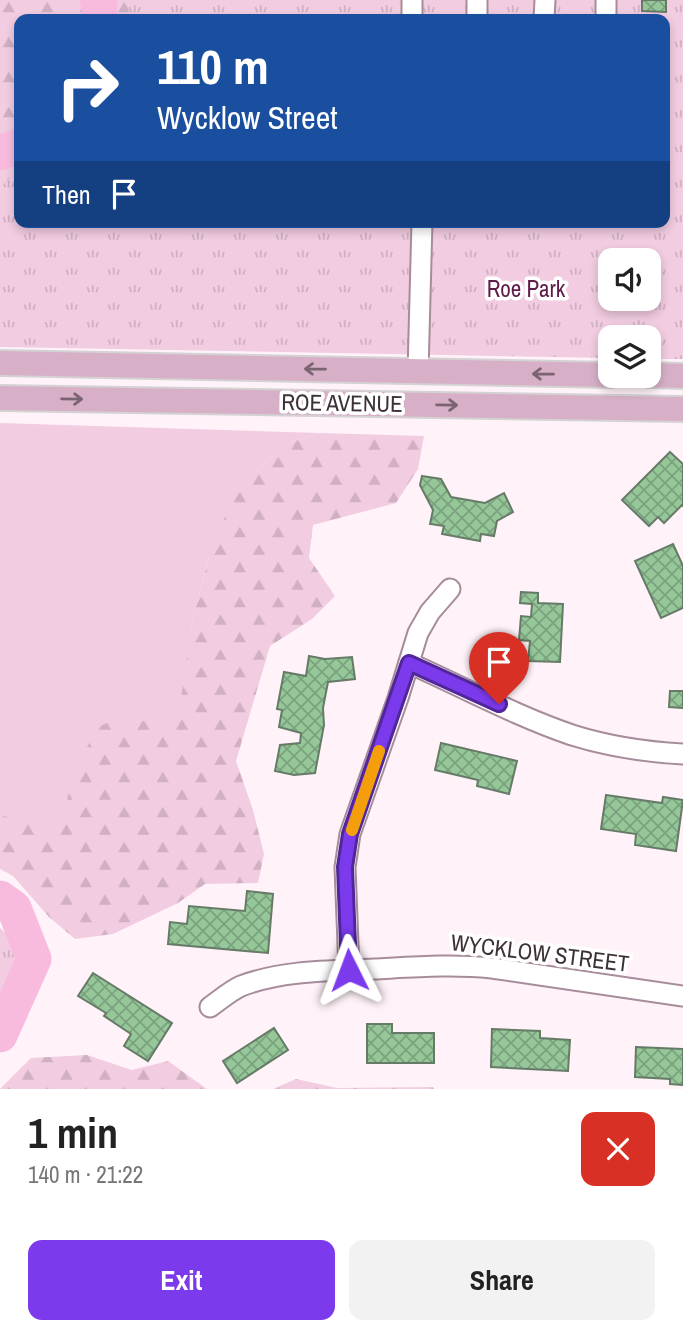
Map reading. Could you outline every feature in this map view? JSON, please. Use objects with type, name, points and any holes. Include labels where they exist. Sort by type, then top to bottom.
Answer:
[{"type":"main road","name":"ROE AVENUE","points":[[3,363],[598,375]]},
{"type":"main road","points":[[410,404],[418,372]]},
{"type":"main road","points":[[661,376],[683,376]]},
{"type":"main road","name":"ROE AVENUE","points":[[2,398],[683,409]]},
{"type":"street","points":[[418,372],[422,228]]},
{"type":"street","points":[[349,970],[345,867],[350,834],[418,633],[430,612],[450,589]]},
{"type":"street","points":[[409,663],[574,735],[614,746],[683,754]]},
{"type":"street","name":"WYCKLOW STREET","points":[[210,1007],[237,988],[260,980],[312,972],[461,965],[683,996]]},
{"type":"green space","points":[[0,0],[155,0],[154,14],[14,14],[14,228],[18,228],[0,330]]},
{"type":"green space","name":"Roe Park","points":[[124,0],[683,0],[683,359],[661,359],[661,325],[598,325],[598,358],[0,347],[0,188],[14,173],[14,228],[670,228],[670,14],[128,14],[129,8]]},
{"type":"green space","points":[[0,423],[320,433],[291,442],[258,469],[209,557],[192,622],[182,698],[162,730],[127,714],[74,771],[61,831],[0,815]]},
{"type":"green space","points":[[320,433],[424,436],[418,469],[396,503],[313,525],[309,558],[335,596],[312,619],[270,646],[236,761],[253,810],[264,854],[258,883],[205,884],[178,903],[113,934],[75,939],[49,917],[13,876],[0,869],[0,815],[60,830],[74,771],[98,727],[127,714],[162,729],[181,698],[192,622],[209,557],[230,504],[258,469],[291,442]]},
{"type":"green space","points":[[0,928],[34,959],[0,1035]]},
{"type":"green space","points":[[87,1055],[132,1070],[168,1061],[207,1089],[0,1089],[31,1058]]},
{"type":"green space","points":[[296,1079],[337,1088],[434,1089],[273,1089]]},
{"type":"building","points":[[642,0],[666,0],[666,12],[642,11]]},
{"type":"building","points":[[670,452],[683,464],[683,506],[664,523],[658,517],[649,526],[622,500]]},
{"type":"building","points":[[422,476],[441,479],[451,497],[485,503],[504,493],[513,512],[497,521],[494,536],[481,534],[480,541],[442,534],[444,526],[430,524],[433,510],[420,485]]},
{"type":"building","points":[[673,544],[683,566],[683,608],[661,618],[635,561]]},
{"type":"building","points":[[521,592],[538,593],[538,603],[563,604],[560,662],[528,661],[530,641],[519,640],[521,616],[531,617],[532,604],[520,603]]},
{"type":"building","points":[[309,656],[325,659],[352,657],[355,679],[328,682],[323,708],[324,725],[315,773],[294,775],[275,771],[280,745],[300,743],[301,733],[279,727],[282,710],[277,709],[284,672],[306,676]]},
{"type":"building","points":[[670,691],[683,691],[683,708],[669,707]]},
{"type":"building","points":[[441,743],[517,761],[509,794],[477,786],[478,780],[435,770]]},
{"type":"building","points":[[606,795],[662,803],[663,797],[683,800],[676,851],[635,845],[636,834],[601,829]]},
{"type":"building","points":[[247,891],[273,894],[268,953],[168,944],[170,922],[187,924],[189,906],[245,911]]},
{"type":"building","points":[[93,973],[172,1023],[148,1061],[124,1046],[131,1034],[104,1016],[106,1013],[78,996]]},
{"type":"building","points":[[367,1024],[392,1024],[392,1033],[434,1033],[434,1063],[367,1063]]},
{"type":"building","points":[[274,1028],[288,1050],[237,1083],[223,1061]]},
{"type":"building","points":[[492,1029],[540,1031],[540,1038],[570,1040],[568,1071],[491,1067]]},
{"type":"building","points":[[636,1047],[683,1049],[683,1085],[670,1084],[670,1079],[635,1077]]},
{"type":"waterway","points":[[97,0],[100,3],[99,14]]},
{"type":"waterway","points":[[0,153],[14,148]]},
{"type":"waterway","points":[[0,898],[14,908],[34,959],[0,1035]]},
{"type":"slow traffic","points":[[352,830],[379,751]]},
{"type":"route","points":[[349,970],[345,867],[350,834],[409,663],[499,704]]}]
